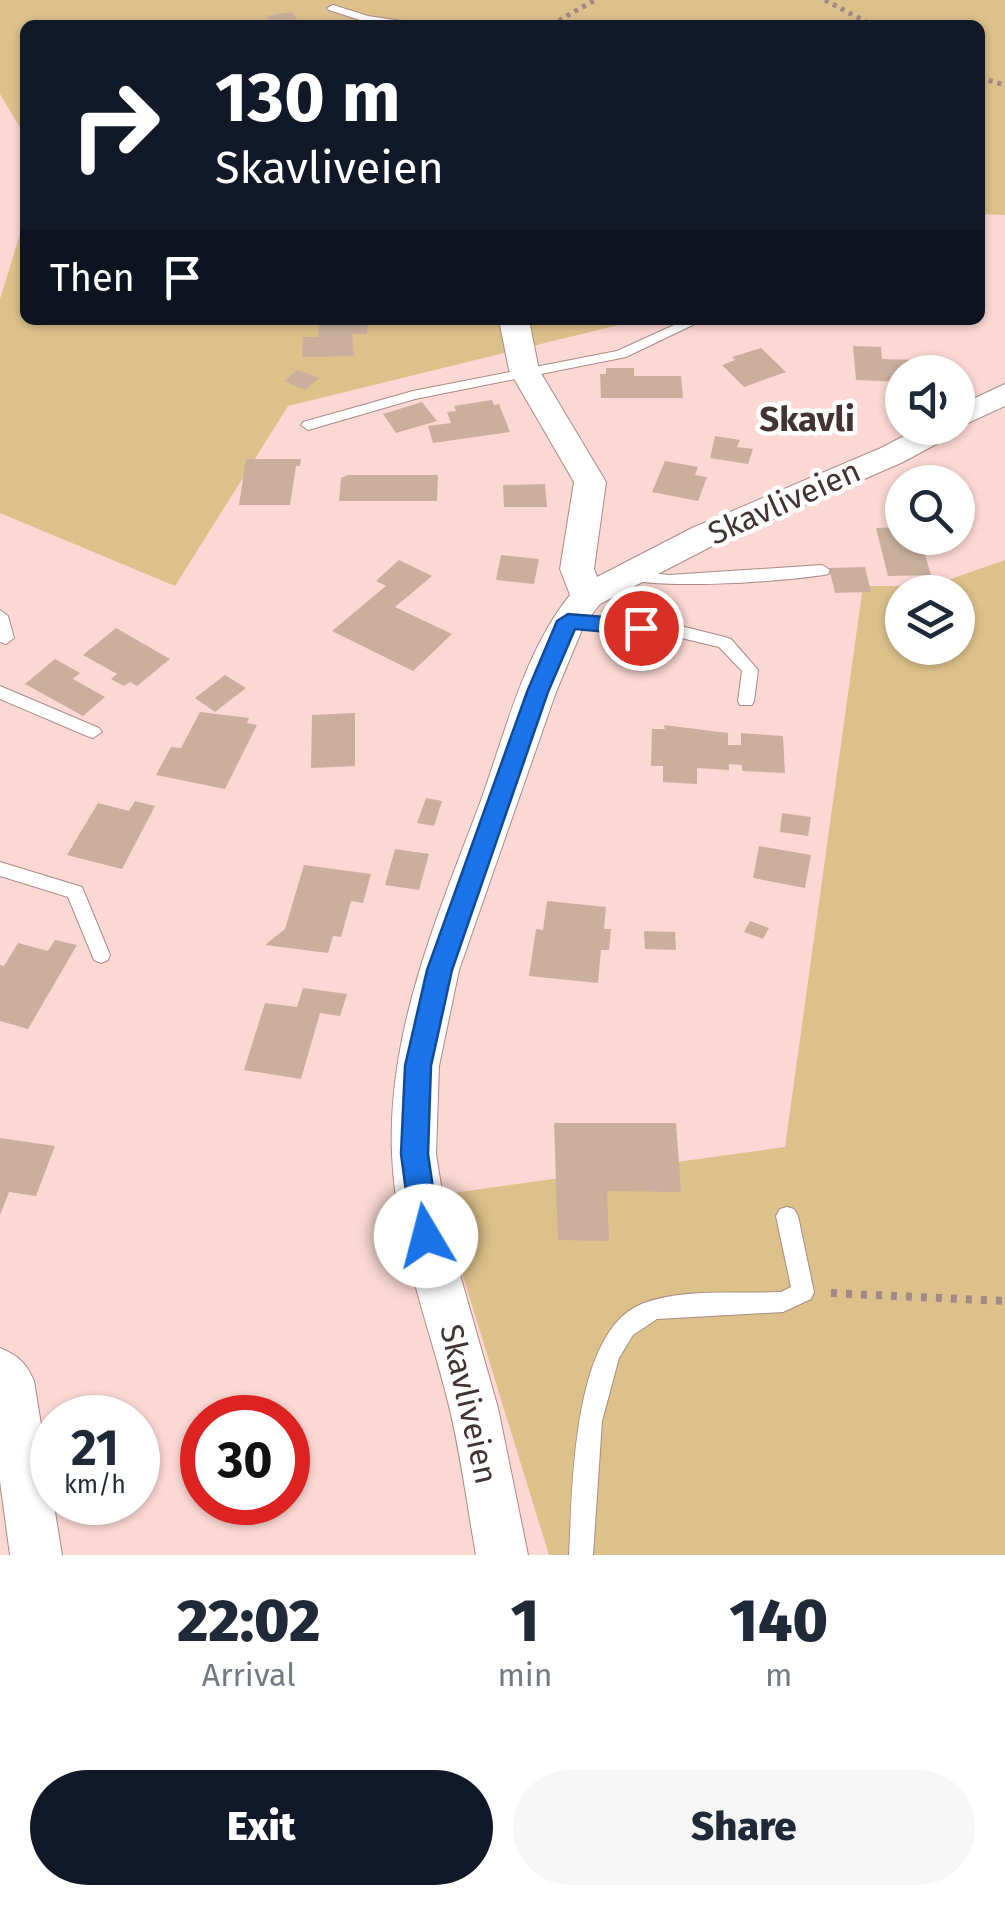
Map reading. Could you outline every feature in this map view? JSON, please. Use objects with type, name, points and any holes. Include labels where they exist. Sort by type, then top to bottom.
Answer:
[{"type":"street","points":[[515,325],[524,370],[590,482],[577,569],[578,609]]},
{"type":"street","points":[[975,410],[1005,394]]},
{"type":"street","name":"Skavliveien","points":[[502,1555],[474,1408],[426,1236],[414,1154],[418,1066],[439,970],[538,692],[578,609],[625,575],[909,445]]},
{"type":"street","points":[[0,1371],[10,1381],[36,1555]]},
{"type":"lane","points":[[333,8],[373,20]]},
{"type":"lane","points":[[308,425],[413,394],[621,354],[685,325]]},
{"type":"lane","name":"Skavliveien","points":[[625,575],[668,580],[822,570]]},
{"type":"lane","points":[[578,609],[726,643],[750,670],[746,701]]},
{"type":"lane","points":[[0,616],[6,638]]},
{"type":"lane","points":[[0,692],[93,732]]},
{"type":"lane","points":[[0,869],[75,892],[102,955]]},
{"type":"lane","points":[[581,1555],[594,1404],[609,1350],[625,1326],[648,1311],[784,1302],[804,1292],[786,1216]]},
{"type":"path","points":[[560,20],[595,0]]},
{"type":"path","points":[[825,0],[863,20]]},
{"type":"path","points":[[804,1292],[1005,1301]]},
{"type":"shaded area","points":[[0,0],[1005,0],[1005,215],[985,214],[985,20],[20,20],[20,128],[0,94]]},
{"type":"shaded area","points":[[20,234],[20,325],[619,325],[288,406],[175,586],[0,513],[0,299]]},
{"type":"shaded area","points":[[1005,560],[1005,1555],[549,1555],[438,1195],[785,1147],[863,586],[885,586],[885,665],[975,665],[975,575],[962,575]]},
{"type":"building","points":[[292,12],[297,20],[269,20],[267,16]]},
{"type":"building","points":[[319,325],[368,325],[367,334],[352,334],[354,356],[302,357],[303,337],[318,337]]},
{"type":"building","points":[[853,346],[881,347],[885,381],[856,380]]},
{"type":"building","points":[[761,348],[786,372],[744,387],[722,365],[735,360],[732,357]]},
{"type":"building","points":[[606,368],[634,368],[634,376],[681,376],[683,398],[601,398],[600,374],[606,374]]},
{"type":"building","points":[[298,370],[319,378],[305,390],[284,381]]},
{"type":"building","points":[[492,400],[494,405],[499,404],[510,432],[433,443],[428,426],[451,423],[447,412],[456,411],[454,406]]},
{"type":"building","points":[[422,402],[437,421],[396,433],[383,414]]},
{"type":"building","points":[[715,436],[740,440],[737,447],[753,449],[748,464],[710,458]]},
{"type":"building","points":[[246,459],[301,459],[300,466],[296,466],[290,505],[239,505]]},
{"type":"building","points":[[665,461],[698,467],[695,475],[707,477],[698,501],[652,492]]},
{"type":"building","points":[[438,475],[437,501],[339,501],[341,478]]},
{"type":"building","points":[[545,484],[547,507],[504,507],[503,485]]},
{"type":"building","points":[[876,528],[885,528],[885,555],[925,555],[931,575],[888,575]]},
{"type":"building","points":[[501,555],[539,559],[534,584],[496,580]]},
{"type":"building","points":[[399,560],[432,576],[395,607],[452,634],[413,671],[332,631],[386,586],[376,581]]},
{"type":"building","points":[[865,567],[871,592],[835,593],[829,568]]},
{"type":"building","points":[[116,628],[170,659],[137,686],[130,682],[124,686],[111,679],[117,674],[83,655]]},
{"type":"building","points":[[55,659],[80,673],[73,679],[105,697],[83,716],[25,684]]},
{"type":"building","points":[[225,675],[246,688],[215,712],[195,698]]},
{"type":"building","points":[[200,712],[249,718],[247,723],[257,725],[225,789],[156,775],[171,747],[181,748]]},
{"type":"building","points":[[355,713],[355,766],[311,768],[312,715]]},
{"type":"building","points":[[664,725],[728,733],[728,745],[741,745],[741,733],[783,736],[785,773],[742,771],[742,765],[729,764],[729,770],[697,768],[697,784],[663,782],[663,766],[651,766],[652,729],[665,729]]},
{"type":"building","points":[[426,798],[442,801],[434,826],[417,823]]},
{"type":"building","points":[[135,801],[155,806],[122,869],[67,855],[98,803],[129,811]]},
{"type":"building","points":[[782,813],[811,817],[808,836],[780,832]]},
{"type":"building","points":[[759,846],[811,855],[805,888],[753,878]]},
{"type":"building","points":[[395,849],[429,854],[419,890],[385,885]]},
{"type":"building","points":[[304,865],[371,874],[363,903],[351,901],[341,937],[333,936],[328,953],[265,945],[285,929]]},
{"type":"building","points":[[547,901],[606,907],[604,929],[611,929],[609,950],[601,950],[598,983],[529,976],[536,929],[543,930]]},
{"type":"building","points":[[750,921],[769,928],[763,939],[744,932]]},
{"type":"building","points":[[644,931],[675,932],[676,950],[645,949]]},
{"type":"building","points":[[55,940],[77,945],[28,1029],[0,1021],[0,965],[4,966],[18,943],[48,951]]},
{"type":"building","points":[[303,988],[347,994],[340,1016],[320,1013],[301,1079],[244,1070],[265,1003],[297,1007]]},
{"type":"building","points":[[554,1123],[676,1123],[681,1192],[607,1191],[609,1241],[558,1240]]},
{"type":"building","points":[[0,1138],[55,1146],[36,1196],[9,1192],[0,1215]]},
{"type":"district","name":"Skavli","points":[[807,419]]},
{"type":"route","points":[[426,1236],[414,1154],[418,1066],[439,970],[538,692],[568,621],[641,628]]}]
